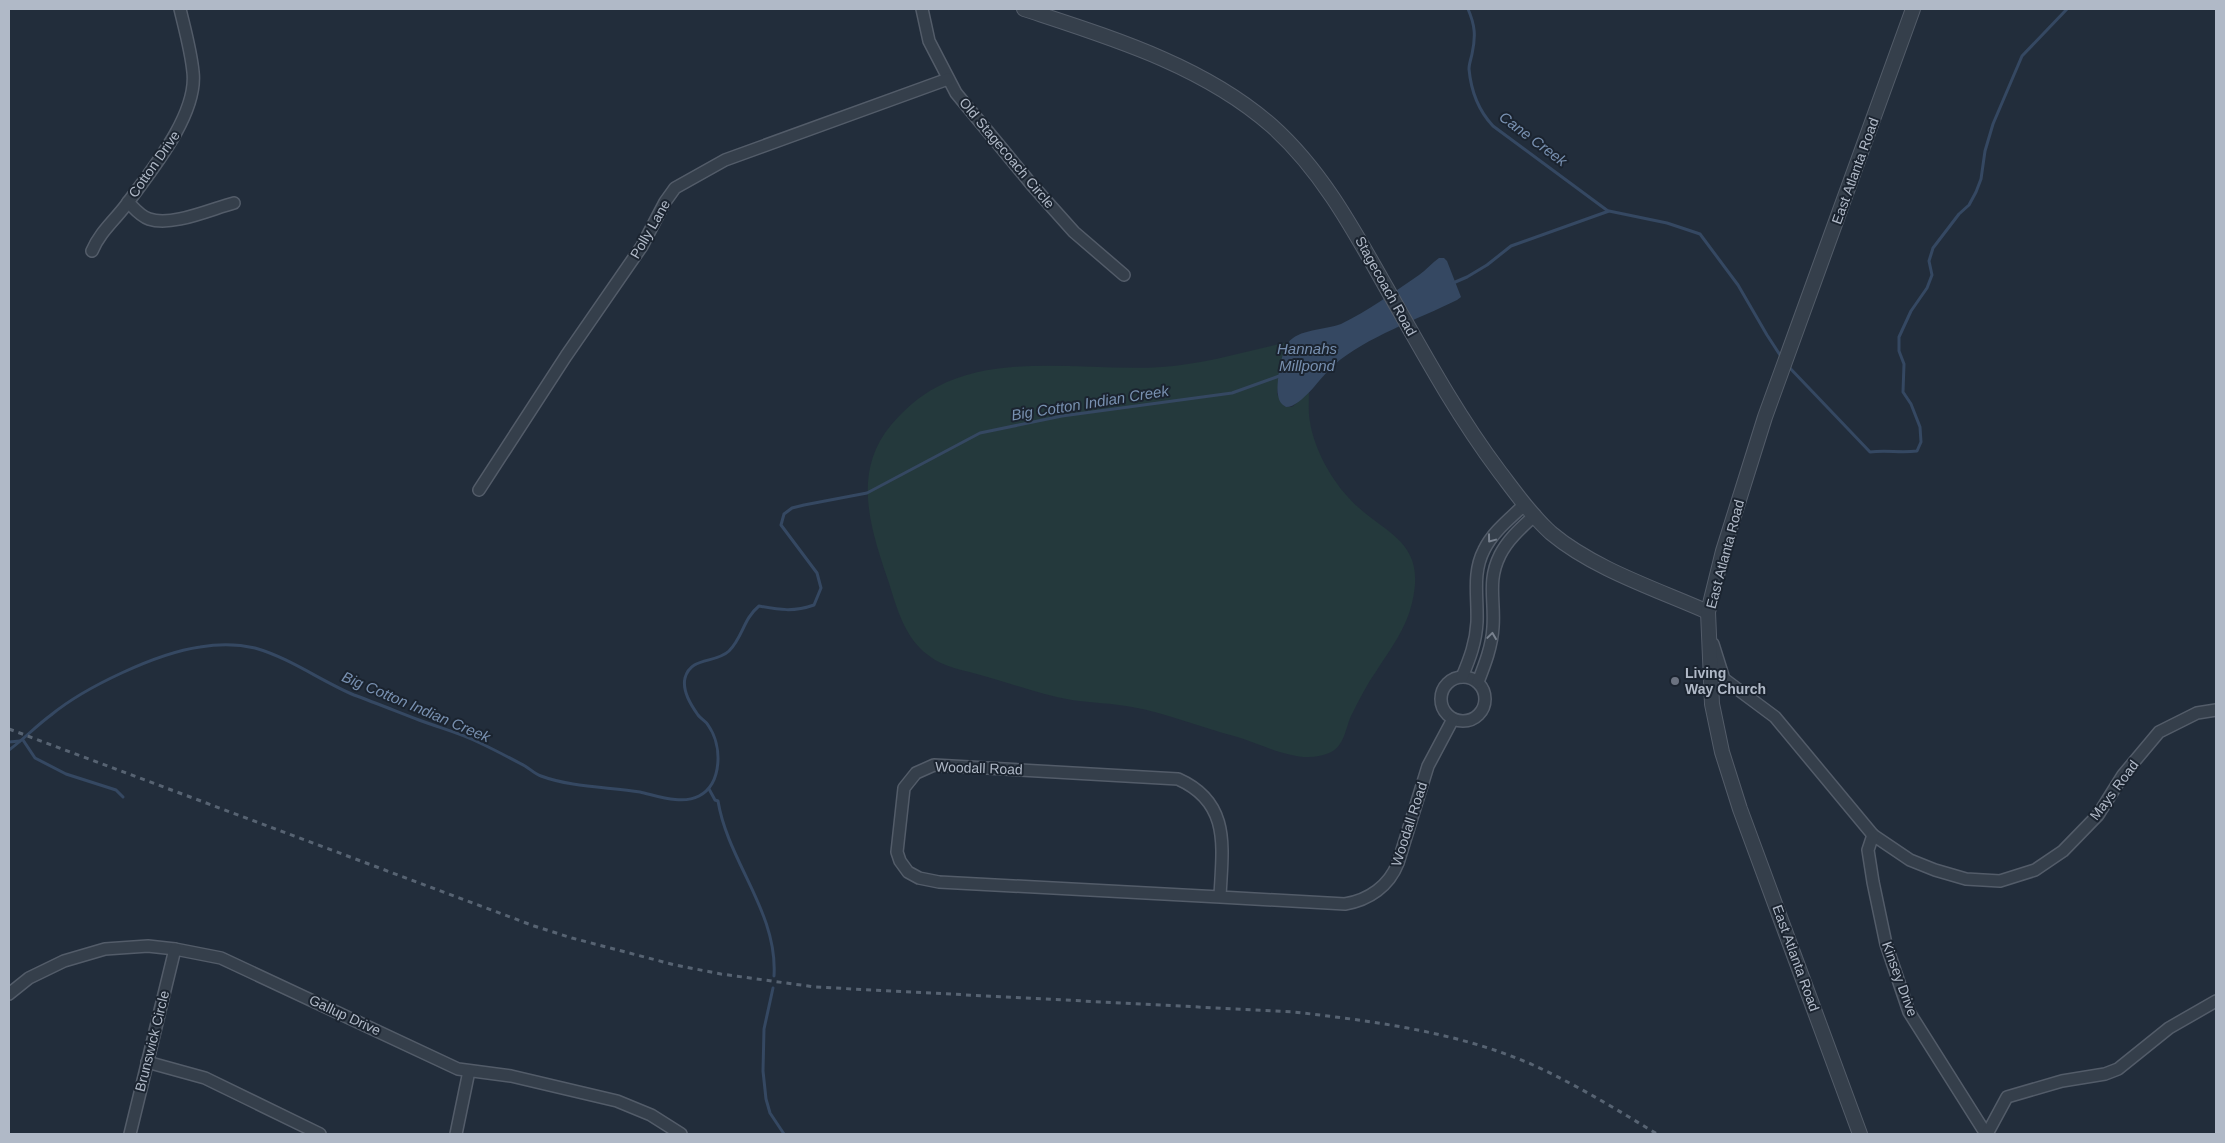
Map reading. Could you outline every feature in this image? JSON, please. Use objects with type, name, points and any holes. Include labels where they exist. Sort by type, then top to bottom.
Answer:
[{"type":"street","name":"Cotton Drive","points":[[92,251],[98,237],[128,202],[175,137],[191,99],[194,74],[180,9]]},
{"type":"street","name":"Old Stagecoach Circle","points":[[922,9],[929,41],[956,93],[1026,178],[1074,232],[1124,275]]},
{"type":"street","name":"Stagecoach Road","points":[[1024,9],[1169,61],[1227,94],[1271,126],[1304,158],[1329,192],[1351,225],[1425,357],[1476,441],[1530,510],[1551,532],[1591,560],[1708,612]]},
{"type":"street","name":"East Atlanta Road","points":[[1860,1134],[1740,809],[1722,752],[1712,704],[1708,612],[1723,551],[1765,417],[1800,326],[1913,9]]},
{"type":"street","name":"Polly Lane","points":[[479,490],[566,356],[642,246],[665,202],[675,188],[725,160],[948,79]]},
{"type":"street","points":[[128,202],[150,220],[172,220],[234,203]]},
{"type":"street","points":[[1462,677],[1475,640],[1476,579],[1481,556],[1488,542],[1498,530],[1530,510]]},
{"type":"street","points":[[1478,682],[1492,640],[1491,582],[1495,568],[1505,546],[1530,510]]},
{"type":"street","name":"Mays Road","points":[[1708,612],[1715,654],[1724,679],[1775,717],[1873,835],[1910,860],[1934,870],[1966,879],[2000,881],[2035,870],[2063,850],[2098,815],[2123,775],[2160,732],[2197,713],[2216,710]]},
{"type":"street","points":[[1462,677],[1478,682],[1485,696],[1485,704],[1482,711],[1469,720],[1453,718],[1444,710],[1441,701],[1442,693],[1450,681],[1462,677]]},
{"type":"street","name":"Woodall Road","points":[[1220,897],[1223,842],[1221,826],[1207,800],[1193,787],[1178,779],[934,765],[916,773],[904,788],[896,852],[903,866],[919,878],[939,882],[1345,904],[1362,899],[1378,890],[1396,869],[1427,768],[1453,718]]},
{"type":"street","name":"Kinsey Drive","points":[[1873,835],[1868,850],[1875,890],[1886,944],[1909,1012],[1986,1134]]},
{"type":"street","name":"Gallup Drive","points":[[9,994],[29,978],[64,960],[96,952],[148,946],[221,958],[458,1069],[511,1076],[617,1101],[651,1115],[681,1134]]},
{"type":"street","name":"Brunswick Circle","points":[[130,1134],[175,949]]},
{"type":"street","points":[[1986,1134],[2008,1097],[2062,1081],[2105,1074],[2118,1069],[2169,1028],[2216,1001]]},
{"type":"street","points":[[147,1062],[205,1078],[320,1134]]},
{"type":"street","points":[[456,1134],[469,1071]]},
{"type":"green space","points":[[1288,342],[1283,355],[1277,394],[1286,407],[1292,407],[1309,392],[1309,414],[1312,432],[1319,452],[1329,471],[1347,496],[1360,509],[1398,539],[1407,550],[1413,564],[1415,581],[1412,603],[1406,621],[1398,638],[1363,692],[1338,747],[1329,753],[1317,756],[1293,755],[1170,716],[1117,705],[1072,700],[1050,695],[948,666],[928,655],[913,640],[899,613],[876,543],[868,502],[868,482],[871,462],[879,443],[891,425],[918,399],[937,387],[963,376],[990,370],[1047,366],[1162,367],[1210,360]]},
{"type":"water","name":"Hannahs Millpond","points":[[1439,258],[1444,258],[1447,261],[1461,297],[1361,346],[1334,365],[1305,397],[1292,406],[1286,407],[1282,403],[1279,399],[1278,390],[1280,369],[1285,347],[1292,338],[1305,332],[1335,326],[1351,319],[1419,275]]},
{"type":"waterway","name":"Cane Creek","points":[[1468,9],[1472,20],[1474,36],[1469,67],[1470,77],[1476,100],[1483,113],[1493,126],[1608,211]]},
{"type":"waterway","name":"Big Cotton Indian Creek","points":[[1787,365],[1870,452],[1917,451],[1921,442],[1920,427],[1911,404],[1903,392],[1904,364],[1899,351],[1899,337],[1911,311],[1927,288],[1932,275],[1929,261],[1933,248],[1959,214],[1969,205],[1976,192],[1981,179],[1985,151],[1993,124],[2022,56],[2067,9]]},
{"type":"waterway","name":"Big Cotton Indian Creek","points":[[1453,283],[1487,265],[1511,246],[1609,211],[1667,223],[1700,234],[1738,285],[1782,358]]},
{"type":"waterway","name":"Big Cotton Indian Creek","points":[[9,750],[65,704],[122,673],[183,650],[207,646],[235,645],[268,652],[354,695],[465,736],[552,780],[640,792],[670,799],[692,799],[707,790],[712,783],[716,774],[718,754],[713,734],[695,711],[686,693],[684,683],[688,671],[698,663],[717,658],[729,651],[759,606],[787,610],[814,605],[821,588],[817,573],[781,525],[784,514],[792,508],[867,493],[980,433],[1062,416],[1232,393],[1282,375]]},
{"type":"waterway","points":[[23,740],[35,758],[66,774],[116,790],[123,797]]},
{"type":"waterway","name":"Big Cotton Indian Creek","points":[[9,742],[20,741]]},
{"type":"waterway","points":[[709,789],[715,800],[718,801],[723,823],[761,909],[773,953],[774,976]]},
{"type":"waterway","points":[[773,988],[764,1029],[763,1071],[766,1099],[770,1113],[784,1134]]},
{"type":"railway","points":[[9,729],[534,926],[675,965],[721,974],[815,987],[1294,1012],[1414,1029],[1474,1044],[1531,1064],[1579,1088],[1657,1134]]},
{"type":"place","name":"Living Way Church","points":[[1675,681]]}]
